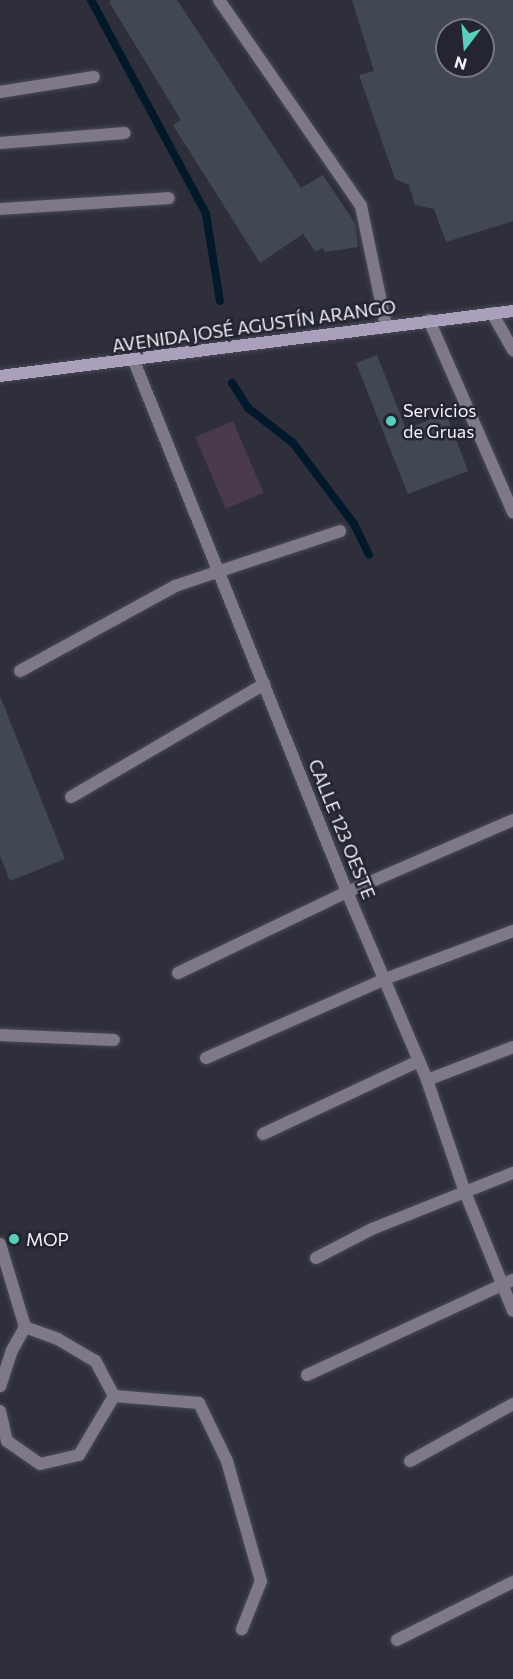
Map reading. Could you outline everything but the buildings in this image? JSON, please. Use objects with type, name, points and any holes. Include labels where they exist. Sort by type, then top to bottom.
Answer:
[{"type":"main road","name":"AVENIDA JOSÉ AGUSTÍN ARANGO","points":[[0,376],[134,361],[429,320],[513,311]]},
{"type":"street","points":[[219,0],[362,206],[386,326]]},
{"type":"street","points":[[0,92],[94,77]]},
{"type":"street","points":[[0,143],[125,133]]},
{"type":"street","points":[[0,209],[169,198]]},
{"type":"street","points":[[492,313],[513,350]]},
{"type":"street","points":[[429,320],[513,512]]},
{"type":"street","name":"CALLE 123 OESTE","points":[[134,361],[347,892],[427,1080],[465,1192],[508,1283],[513,1311]]},
{"type":"street","points":[[20,671],[175,586],[340,531]]},
{"type":"street","points":[[71,798],[264,684]]},
{"type":"street","points":[[178,973],[347,892],[513,820]]},
{"type":"street","points":[[206,1058],[385,979],[513,930]]},
{"type":"street","points":[[0,1035],[114,1040]]},
{"type":"street","points":[[427,1080],[513,1047]]},
{"type":"street","points":[[263,1134],[419,1061]]},
{"type":"street","points":[[316,1258],[372,1229],[513,1173]]},
{"type":"street","points":[[0,1244],[25,1327],[12,1350],[0,1386]]},
{"type":"street","points":[[307,1375],[508,1283]]},
{"type":"street","points":[[25,1327],[58,1339],[95,1361],[114,1396]]},
{"type":"street","points":[[0,1411],[7,1441],[40,1464],[79,1455],[114,1396]]},
{"type":"street","points":[[114,1396],[200,1403],[227,1461],[261,1581],[242,1629]]},
{"type":"street","points":[[410,1461],[513,1404]]},
{"type":"street","points":[[398,1640],[513,1582]]},
{"type":"shaded area","points":[[233,421],[263,493],[226,509],[195,437]]},
{"type":"waterway","points":[[91,0],[206,214],[220,301]]},
{"type":"waterway","points":[[232,383],[248,408],[293,443],[354,524],[369,555]]},
{"type":"place","name":"Servicios de Gruas","points":[[391,421]]},
{"type":"place","name":"MOP","points":[[14,1239]]}]
